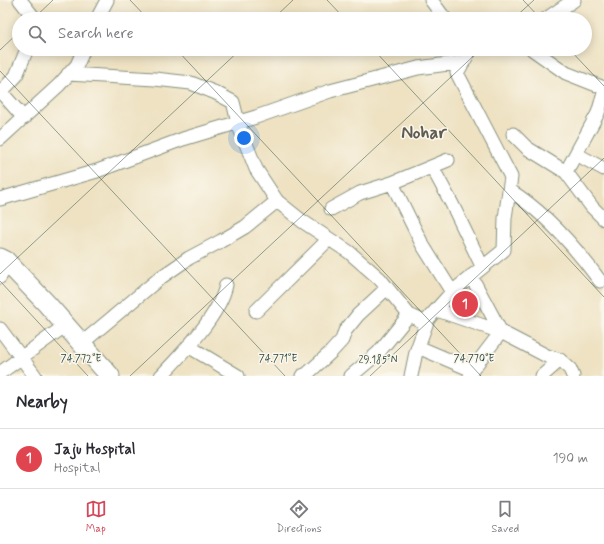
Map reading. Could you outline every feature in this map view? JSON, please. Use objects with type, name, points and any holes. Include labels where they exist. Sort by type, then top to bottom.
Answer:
[{"type":"highway","points":[[2,265],[66,325],[110,376]]},
{"type":"street","points":[[20,0],[29,12]]},
{"type":"street","points":[[101,12],[107,0]]},
{"type":"street","points":[[432,0],[440,12]]},
{"type":"street","points":[[556,12],[574,0]]},
{"type":"street","points":[[23,56],[16,76],[1,92],[24,118]]},
{"type":"street","points":[[0,139],[24,118],[77,65],[81,56]]},
{"type":"street","points":[[411,376],[426,323],[452,292],[482,266],[504,250],[505,218],[511,177],[457,73],[467,56]]},
{"type":"street","points":[[542,56],[566,73],[603,88],[598,113],[566,172]]},
{"type":"street","points":[[0,200],[97,171],[183,139],[330,91],[418,68],[463,62]]},
{"type":"street","points":[[68,74],[155,79],[191,83],[233,102],[238,122],[256,169],[277,201],[302,221],[349,252],[380,279],[409,315],[426,323]]},
{"type":"street","points":[[513,134],[526,148],[566,172],[592,207],[604,219]]},
{"type":"street","points":[[576,154],[604,169]]},
{"type":"street","points":[[332,209],[360,193],[392,183],[448,160]]},
{"type":"street","points":[[432,166],[482,266]]},
{"type":"street","points":[[392,183],[422,244],[452,292]]},
{"type":"street","points":[[509,190],[529,203],[589,265],[600,281]]},
{"type":"street","points":[[82,343],[160,278],[189,258],[245,227],[277,201]]},
{"type":"street","points":[[256,311],[330,239]]},
{"type":"street","points":[[471,276],[500,332]]},
{"type":"street","points":[[161,376],[202,331],[225,293],[226,285]]},
{"type":"street","points":[[302,376],[307,374],[331,352],[342,340],[345,331],[358,315],[387,288]]},
{"type":"street","points":[[436,310],[500,332],[547,356],[560,360],[570,369],[573,376]]},
{"type":"street","points":[[351,376],[378,353],[409,315]]},
{"type":"street","points":[[0,373],[66,325]]},
{"type":"street","points":[[0,329],[36,376]]},
{"type":"street","points":[[418,347],[471,373],[500,332]]},
{"type":"street","points":[[188,346],[238,376]]},
{"type":"street","points":[[542,376],[560,360]]},
{"type":"building","points":[[466,291],[478,307],[465,317],[452,301]]},
{"type":"place","name":"Jaju Hospital","points":[[465,304]]},
{"type":"district","name":"Nohar","points":[[424,133]]}]
